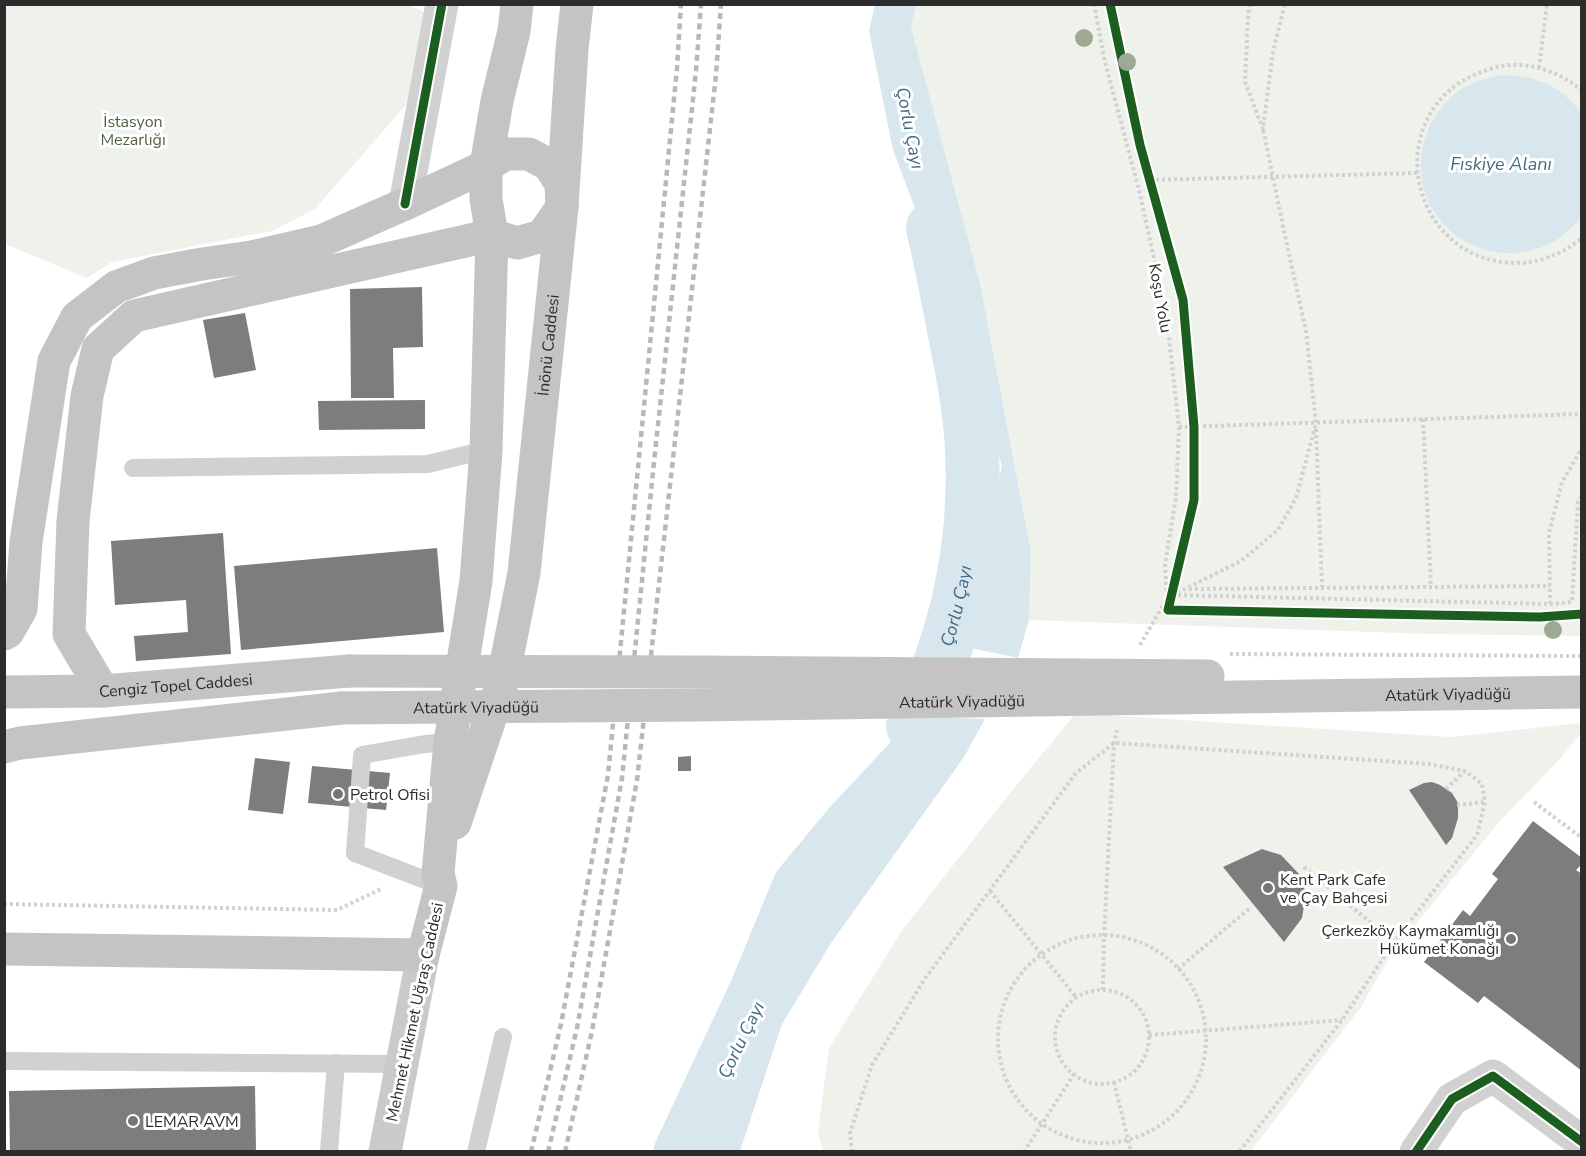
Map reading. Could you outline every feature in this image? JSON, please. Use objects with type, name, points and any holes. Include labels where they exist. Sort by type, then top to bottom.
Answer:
[{"type":"main road","points":[[486,451],[492,235],[486,199],[486,166],[497,101],[514,31],[517,4]]},
{"type":"main road","name":"İnönü Caddesi","points":[[502,682],[524,573],[562,207],[577,4]]},
{"type":"main road","points":[[4,634],[8,632],[21,609],[26,542],[54,361],[78,317],[116,287],[154,273],[252,257],[321,241],[486,166],[506,154],[529,154],[549,165],[561,184],[562,207],[542,236],[517,243],[492,235],[134,316],[98,349],[87,396],[73,521],[69,634],[103,691]]},
{"type":"main road","name":"Mehmet Hikmet Uğraş Caddesi","points":[[440,879],[450,742],[476,581],[486,451]]},
{"type":"main road","name":"Cengiz Topel Caddesi","points":[[4,692],[103,691],[349,671]]},
{"type":"main road","name":"Atatürk Viyadüğü","points":[[349,671],[1581,679]]},
{"type":"main road","name":"Mehmet Hikmet Uğraş Caddesi","points":[[385,1152],[440,879],[502,682]]},
{"type":"main road","name":"Atatürk Viyadüğü","points":[[4,747],[20,743],[342,708],[745,705],[1581,692]]},
{"type":"main road","points":[[4,949],[423,955]]},
{"type":"street","points":[[405,204],[442,4]]},
{"type":"street","points":[[1416,1152],[1452,1099],[1493,1076],[1581,1142]]},
{"type":"lane","points":[[133,468],[428,464],[486,451]]},
{"type":"lane","points":[[440,879],[402,871],[355,853],[362,755],[450,742]]},
{"type":"lane","points":[[476,1152],[503,1037]]},
{"type":"lane","points":[[4,1061],[403,1064]]},
{"type":"lane","points":[[329,1152],[336,1063]]},
{"type":"path","points":[[1250,4],[1245,82],[1263,129],[1306,331],[1316,423],[1322,587]]},
{"type":"path","points":[[1263,129],[1273,51],[1285,4]]},
{"type":"path","points":[[1539,68],[1547,4]]},
{"type":"path","points":[[1581,91],[1576,85],[1558,75],[1539,68],[1518,65],[1497,67],[1478,73],[1459,83],[1443,97],[1431,113],[1422,132],[1417,152],[1417,173],[1421,194],[1429,212],[1440,230],[1456,244],[1474,254],[1493,261],[1514,264],[1534,262],[1554,256],[1581,238]]},
{"type":"path","points":[[1153,191],[1149,175],[1273,177],[1417,173]]},
{"type":"path","points":[[1179,427],[1581,414]]},
{"type":"path","points":[[1192,415],[1194,437]]},
{"type":"path","points":[[1423,419],[1431,586]]},
{"type":"path","points":[[1137,650],[1169,597],[1241,561],[1278,530],[1296,498],[1316,423]]},
{"type":"path","points":[[1550,604],[1549,533],[1562,482],[1581,448]]},
{"type":"path","points":[[1169,597],[1550,604],[1572,602],[1578,502],[1581,496]]},
{"type":"path","points":[[1168,610],[1169,597],[1176,574]]},
{"type":"path","points":[[1185,589],[1550,586]]},
{"type":"path","points":[[1103,990],[1114,743],[1119,722]]},
{"type":"path","points":[[852,1152],[850,1133],[872,1065],[924,980],[1076,773],[1114,743],[1429,764],[1466,771],[1482,784],[1485,802],[1477,835],[1394,942],[1342,1020],[1239,1152]]},
{"type":"path","points":[[1446,789],[1466,771]]},
{"type":"path","points":[[1457,805],[1485,802]]},
{"type":"path","points":[[1534,802],[1581,838]]},
{"type":"path","points":[[1304,867],[1394,942]]},
{"type":"path","points":[[4,904],[337,909],[399,881],[402,871]]},
{"type":"path","points":[[990,891],[1077,997]]},
{"type":"path","points":[[1178,969],[1249,909]]},
{"type":"path","points":[[1082,935],[1104,935],[1137,940],[1166,955],[1195,988],[1207,1030],[1203,1067],[1188,1100],[1162,1126],[1128,1142],[1080,1143],[1059,1137],[1036,1122],[1006,1084],[996,1037],[1008,990],[1040,953],[1082,935]]},
{"type":"path","points":[[1095,989],[1103,990],[1115,991],[1132,1000],[1144,1015],[1149,1035],[1146,1054],[1135,1071],[1119,1081],[1099,1084],[1080,1079],[1065,1066],[1056,1049],[1055,1029],[1062,1011],[1077,997],[1095,989]]},
{"type":"path","points":[[1149,1035],[1342,1020]]},
{"type":"path","points":[[1024,1152],[1074,1074]]},
{"type":"path","points":[[1114,1082],[1131,1152]]},
{"type":"green space","name":"İstasyon Mezarlığı","points":[[407,4],[430,15],[406,105],[315,209],[272,231],[112,262],[87,278],[5,244],[4,5]]},
{"type":"green space","points":[[916,4],[1581,5],[1581,636],[1429,634],[1029,620],[1031,552],[980,283],[911,27]]},
{"type":"green space","points":[[1075,714],[1451,737],[1581,723],[1581,733],[1560,759],[1498,823],[1390,956],[1361,1007],[1251,1151],[823,1152],[818,1132],[829,1048],[903,929]]},
{"type":"water","points":[[875,4],[916,5],[911,27],[980,283],[1031,552],[1029,620],[1018,658],[961,646],[1002,466],[944,285],[893,150],[869,31]]},
{"type":"water","name":"Fıskiye Alanı","points":[[1502,75],[1526,77],[1546,84],[1564,95],[1581,112],[1581,217],[1566,233],[1552,243],[1517,253],[1501,253],[1472,245],[1447,228],[1428,201],[1421,166],[1422,149],[1427,132],[1435,116],[1446,103],[1469,85]]},
{"type":"water","points":[[915,716],[985,719],[964,757],[831,943],[782,1024],[740,1151],[652,1152],[731,981],[776,872],[830,807]]},
{"type":"building","points":[[422,287],[423,347],[393,348],[394,398],[351,398],[350,289]]},
{"type":"building","points":[[245,313],[256,370],[214,378],[203,320]]},
{"type":"building","points":[[425,400],[425,429],[319,430],[318,401]]},
{"type":"building","points":[[223,533],[231,654],[136,661],[134,636],[188,632],[186,600],[115,605],[111,541]]},
{"type":"building","points":[[437,548],[444,632],[241,650],[234,566]]},
{"type":"building","points":[[691,756],[691,771],[678,771],[678,757]]},
{"type":"building","points":[[255,758],[290,762],[283,814],[248,810]]},
{"type":"building","points":[[312,766],[390,773],[386,810],[308,803]]},
{"type":"building","points":[[1432,782],[1452,793],[1458,803],[1458,818],[1452,838],[1446,845],[1409,790]]},
{"type":"building","name":"Çerkezköy Kaymakamlığı Hükümet Konağı","points":[[1533,821],[1582,858],[1582,864],[1576,870],[1582,874],[1582,1071],[1484,996],[1478,1003],[1424,962],[1463,910],[1470,916],[1498,879],[1492,874]]},
{"type":"building","points":[[1262,849],[1281,855],[1300,875],[1306,894],[1302,918],[1284,942],[1223,867]]},
{"type":"building","name":"LEMAR AVM","points":[[255,1086],[256,1152],[10,1152],[9,1091]]},
{"type":"waterway","name":"Çorlu Çayı","points":[[913,726],[941,661],[958,603],[969,544],[973,483],[969,410],[933,228]]},
{"type":"railway","points":[[531,1152],[561,1024],[608,775],[677,68],[681,4]]},
{"type":"railway","points":[[548,1152],[577,1028],[622,778],[696,71],[701,4]]},
{"type":"railway","points":[[565,1152],[592,1031],[637,780],[716,75],[721,4]]},
{"type":"cycle path","points":[[405,204],[442,4]]},
{"type":"cycle path","name":"Koşu Yolu","points":[[1110,4],[1140,145],[1183,300],[1194,427],[1194,500],[1168,610],[1540,617],[1582,614]]},
{"type":"cycle path","points":[[1416,1152],[1452,1099],[1493,1076],[1582,1142]]},
{"type":"place","name":"Petrol Ofisi","points":[[338,794]]},
{"type":"place","name":"Kent Park Cafe ve Çay Bahçesi","points":[[1268,888]]},
{"type":"place","name":"Çerkezköy Kaymakamlığı Hükümet Konağı","points":[[1511,939]]},
{"type":"place","name":"LEMAR AVM","points":[[133,1121]]}]
